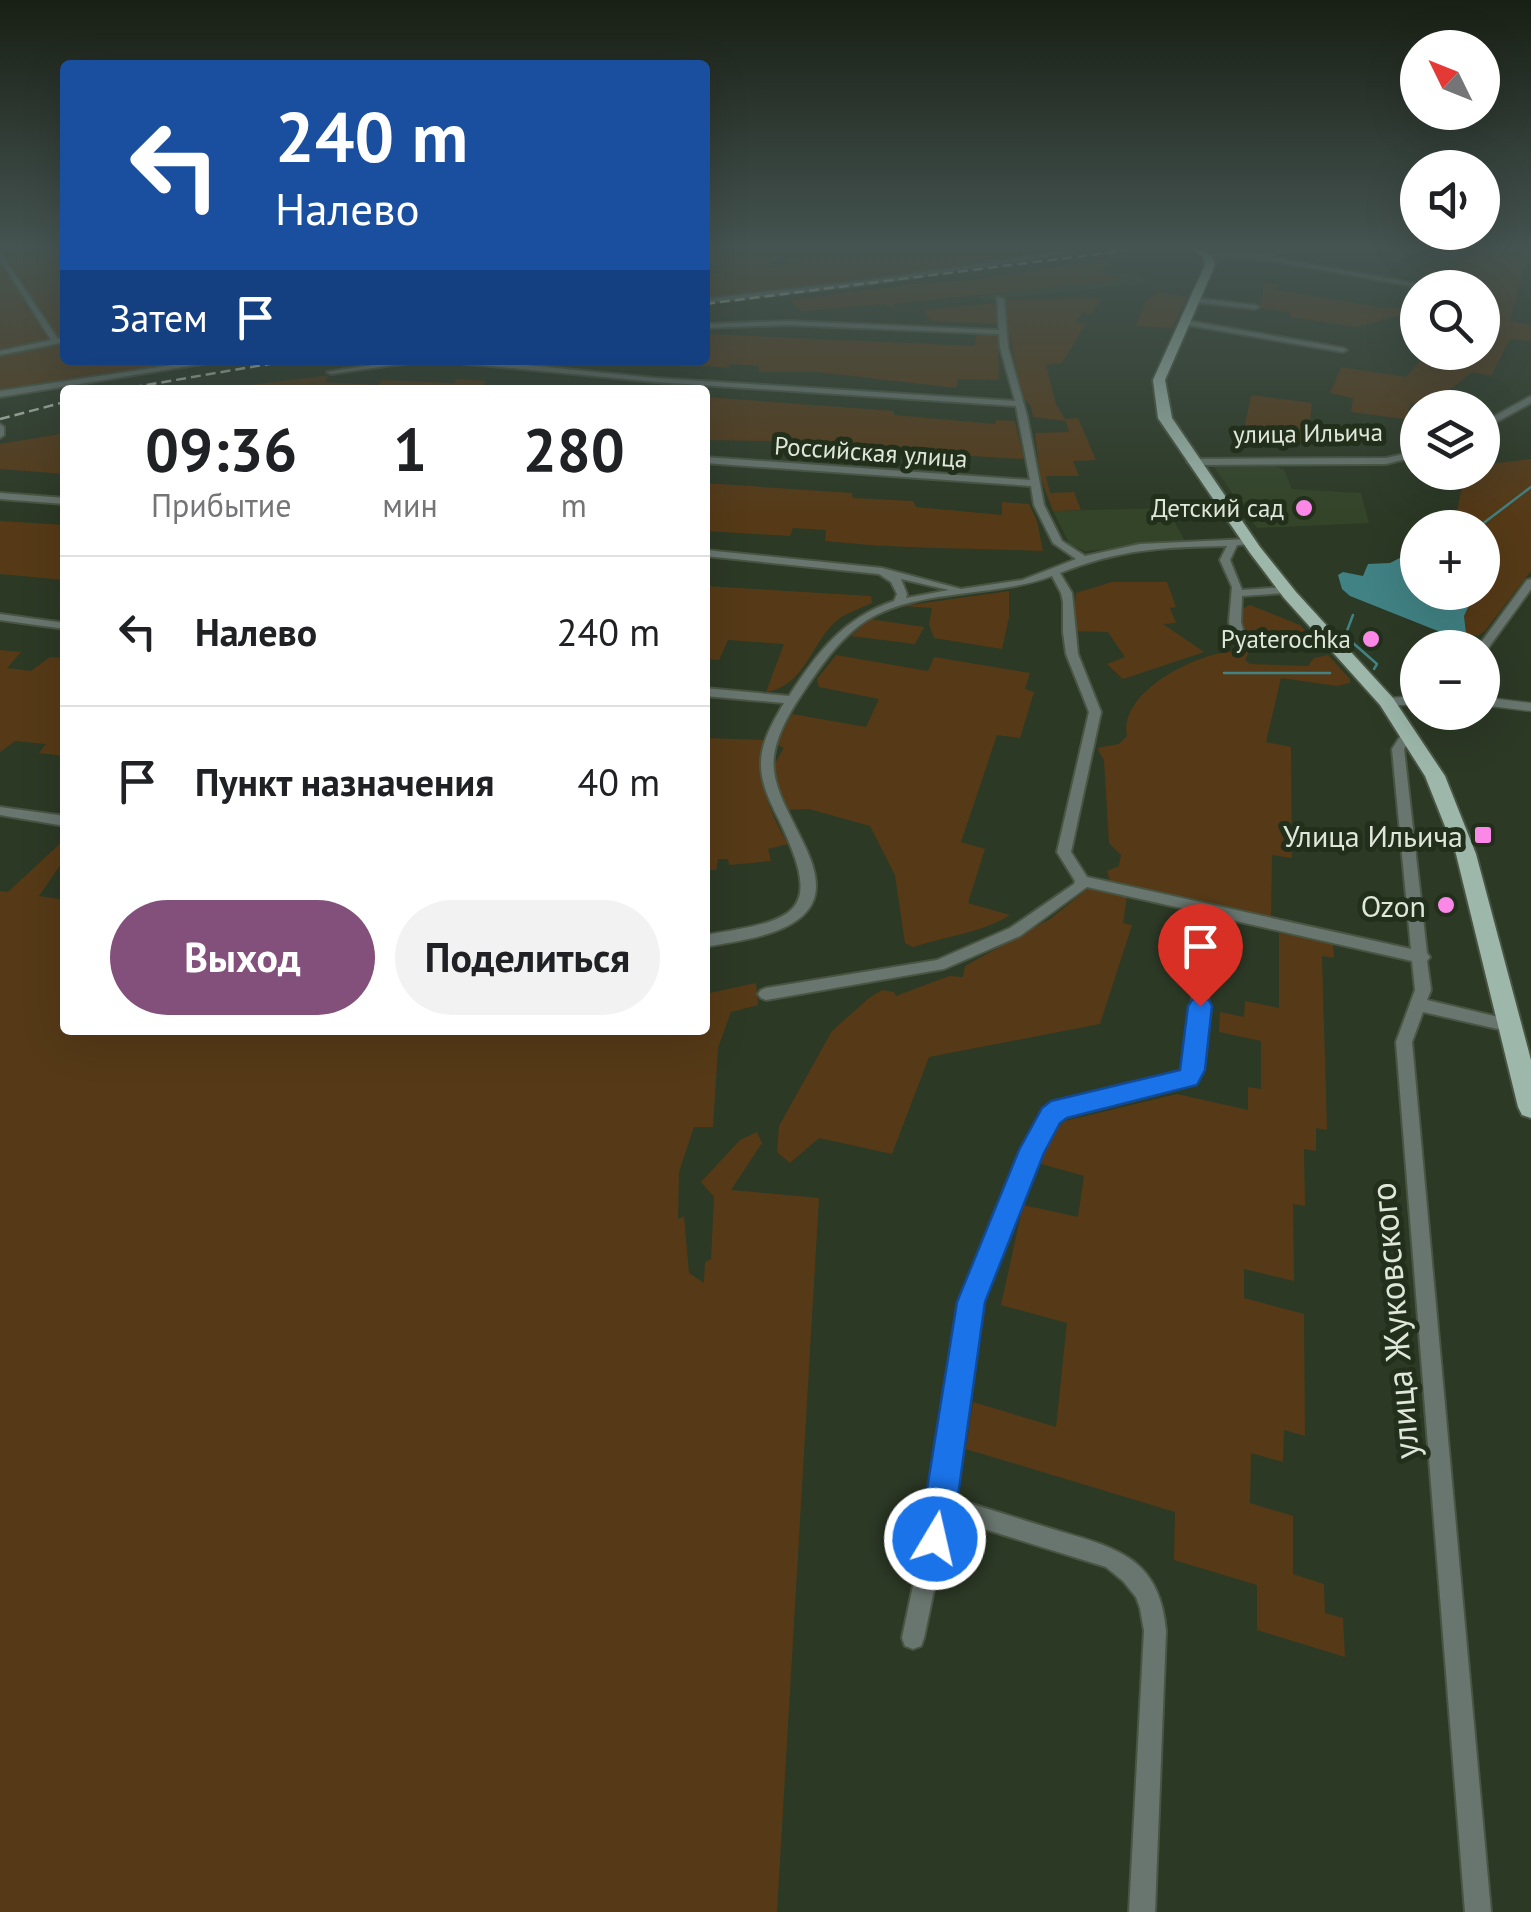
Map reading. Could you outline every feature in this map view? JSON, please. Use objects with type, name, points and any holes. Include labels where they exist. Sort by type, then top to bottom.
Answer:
[{"type":"main road","points":[[1177,338],[1163,368],[1158,393],[1165,418],[1242,542],[1387,702],[1452,813],[1531,1108]]},
{"type":"street","points":[[1003,338],[1023,416],[1033,483],[1048,529],[1058,544],[1085,560]]},
{"type":"street","points":[[1277,338],[1344,350]]},
{"type":"street","points":[[0,353],[60,340]]},
{"type":"street","points":[[0,394],[189,365]]},
{"type":"street","points":[[331,372],[386,365]]},
{"type":"street","points":[[501,365],[656,380],[1018,404]]},
{"type":"street","points":[[1500,417],[1531,399]]},
{"type":"street","points":[[0,426],[0,434]]},
{"type":"street","name":"улица Ильича","points":[[1192,462],[1400,457]]},
{"type":"street","name":"Российская улица","points":[[710,460],[1033,483]]},
{"type":"street","points":[[0,496],[60,501]]},
{"type":"street","points":[[710,939],[789,920],[802,912],[809,896],[810,875],[768,779],[767,756],[793,700],[849,628],[868,614],[898,604],[983,591],[1128,549],[1242,542]]},
{"type":"street","points":[[1242,542],[1225,560],[1238,593],[1235,622],[1242,648]]},
{"type":"street","points":[[710,553],[805,560],[983,591]]},
{"type":"street","points":[[882,572],[896,580],[902,594],[898,604]]},
{"type":"street","points":[[1054,573],[1070,593],[1067,635],[1072,657],[1092,693],[1093,730],[1083,757],[1064,852],[1082,880],[1422,956]]},
{"type":"street","points":[[1496,630],[1531,582]]},
{"type":"street","points":[[1238,593],[1286,590]]},
{"type":"street","points":[[0,618],[60,625]]},
{"type":"street","points":[[710,692],[793,700]]},
{"type":"street","points":[[1387,702],[1400,701]]},
{"type":"street","points":[[1500,704],[1531,708]]},
{"type":"street","name":"улица Жуковского","points":[[1408,732],[1398,750],[1422,956],[1420,1005],[1404,1042],[1478,1912]]},
{"type":"street","points":[[0,811],[60,821]]},
{"type":"street","points":[[766,994],[939,964],[1015,932],[1066,898],[1080,887],[1082,880]]},
{"type":"street","points":[[914,1638],[941,1505],[971,1302],[1032,1150],[1051,1115],[1060,1109],[1188,1078],[1193,1070],[1211,910]]},
{"type":"street","points":[[1420,1005],[1512,1026]]},
{"type":"street","points":[[941,1505],[1112,1558],[1132,1572],[1148,1592],[1155,1631],[1142,1912]]},
{"type":"shaded area","points":[[0,338],[60,338],[60,365],[181,365],[0,392]]},
{"type":"shaded area","points":[[710,338],[975,346],[976,338],[998,338],[999,380],[958,379],[956,388],[817,372],[759,372],[759,366],[730,364],[729,368],[694,365],[710,365]]},
{"type":"shaded area","points":[[1010,338],[1077,338],[1062,363],[1046,365],[1056,404],[1065,419],[1078,418],[1096,460],[1073,461],[1079,476],[1046,476],[1050,493],[1074,492],[1081,510],[1053,511],[1040,476],[1035,433],[1069,432],[1066,421],[1033,417],[1031,406],[1021,395]]},
{"type":"shaded area","points":[[1500,338],[1531,338],[1531,341],[1510,339],[1500,358]]},
{"type":"shaded area","points":[[1341,367],[1406,377],[1412,370],[1494,370],[1491,376],[1472,372],[1449,390],[1400,390],[1400,418],[1351,412],[1353,398],[1330,393]]},
{"type":"shaded area","points":[[329,375],[325,382],[377,385],[251,385]]},
{"type":"shaded area","points":[[383,380],[486,381],[483,385],[377,385]]},
{"type":"shaded area","points":[[1251,395],[1312,403],[1307,445],[1243,435]]},
{"type":"shaded area","points":[[710,397],[894,411],[894,415],[995,424],[996,420],[1015,421],[1024,459],[842,448],[775,436],[771,441],[710,440]]},
{"type":"shaded area","points":[[60,434],[60,474],[0,469],[0,444]]},
{"type":"shaded area","points":[[1531,459],[1531,571],[1486,630],[1466,630],[1467,610],[1500,610],[1500,510],[1457,510],[1461,491],[1500,490],[1500,463]]},
{"type":"shaded area","name":"Детский сад","points":[[1275,466],[1284,470],[1292,489],[1361,493],[1369,523],[1257,528],[1214,467]]},
{"type":"shaded area","points":[[710,483],[852,493],[853,498],[913,501],[916,507],[1002,515],[1002,502],[1029,504],[1043,551],[853,544],[825,541],[826,530],[793,528],[790,536],[710,531]]},
{"type":"shaded area","points":[[1167,508],[1185,541],[1085,551],[1070,545],[1053,511]]},
{"type":"shaded area","points":[[0,521],[60,525],[60,580],[0,574]]},
{"type":"shaded area","points":[[1112,582],[1167,582],[1176,607],[1170,608],[1176,623],[1163,624],[1204,652],[1123,679],[1107,664],[1125,657],[1108,632],[1072,631],[1076,593]]},
{"type":"shaded area","points":[[710,586],[871,596],[872,603],[832,625],[800,671],[780,688],[766,692],[784,644],[728,640],[719,660],[710,659]]},
{"type":"shaded area","points":[[1009,591],[1009,617],[1002,649],[934,638],[929,624],[932,608],[903,606]]},
{"type":"shaded area","points":[[1250,605],[1300,625],[1320,647],[1318,650],[1286,642],[1254,642],[1245,660],[1250,664],[1308,666],[1314,658],[1328,655],[1350,679],[1350,683],[1337,686],[1281,678],[1266,742],[1291,747],[1292,858],[1272,855],[1271,920],[1110,881],[1107,871],[1119,866],[1121,855],[1109,843],[1104,760],[1097,748],[1119,744],[1127,736],[1128,719],[1136,703],[1166,676],[1206,657],[1241,651],[1246,644],[1240,610]]},
{"type":"shaded area","points":[[869,619],[924,627],[915,644],[851,636]]},
{"type":"shaded area","points":[[0,650],[21,652],[7,668],[31,671],[50,657],[60,658],[60,755],[39,753],[46,744],[15,741],[0,752]]},
{"type":"shaded area","points":[[836,655],[928,671],[934,657],[1030,673],[1025,689],[1034,692],[1020,738],[997,735],[961,842],[985,849],[968,903],[1010,915],[976,930],[913,947],[905,943],[895,875],[870,826],[809,809],[786,810],[772,768],[784,748],[776,744],[792,714],[866,727],[879,699],[819,687],[817,679]]},
{"type":"shaded area","points":[[710,738],[764,740],[762,769],[766,795],[788,844],[768,849],[771,861],[729,865],[728,859],[718,859],[716,870],[710,870]]},
{"type":"shaded area","points":[[60,844],[60,865],[39,896],[60,899],[60,1035],[710,1035],[710,993],[756,983],[758,1005],[731,1012],[718,1048],[713,1127],[694,1127],[679,1172],[678,1219],[684,1216],[689,1273],[704,1283],[705,1262],[711,1259],[714,1197],[701,1182],[740,1140],[757,1132],[762,1143],[731,1190],[819,1198],[777,1912],[0,1912],[0,891],[8,892]]},
{"type":"shaded area","points":[[1090,887],[1127,896],[1123,923],[1132,925],[1100,1024],[929,1057],[892,1154],[819,1138],[790,1163],[777,1152],[779,1126],[832,1031],[869,998],[882,990],[896,996],[949,976],[963,977],[965,966],[1050,919]]},
{"type":"shaded area","points":[[1279,933],[1333,944],[1334,958],[1322,956],[1327,1130],[1316,1128],[1316,1151],[1304,1149],[1305,1206],[1293,1204],[1294,1281],[1244,1269],[1244,1298],[1304,1314],[1305,1436],[1284,1430],[1283,1462],[1251,1453],[1250,1503],[1293,1516],[1293,1574],[1324,1584],[1325,1613],[1343,1618],[1345,1657],[1257,1630],[1257,1585],[1174,1560],[1175,1512],[966,1449],[973,1402],[1056,1427],[1067,1323],[1001,1305],[1023,1205],[1078,1217],[1084,1176],[1038,1163],[1054,1130],[1065,1121],[1177,1094],[1248,1110],[1248,1087],[1261,1089],[1261,1041],[1219,1032],[1220,1012],[1244,1017],[1245,1001],[1279,1008]]},
{"type":"water","points":[[1400,558],[1400,610],[1467,610],[1466,630],[1435,630],[1350,596],[1342,589],[1338,575],[1343,572],[1363,576],[1368,564],[1390,563]]},
{"type":"waterway","points":[[1500,511],[1531,487]]},
{"type":"waterway","points":[[1353,615],[1345,636],[1377,664],[1374,669]]},
{"type":"waterway","points":[[1224,673],[1330,673]]},
{"type":"railway","points":[[146,385],[263,365]]},
{"type":"railway","points":[[0,419],[60,403]]},
{"type":"place","name":"Детский сад","points":[[1304,508]]},
{"type":"place","name":"Pyaterochka","points":[[1371,639]]},
{"type":"place","name":"Улица Ильича","points":[[1483,835]]},
{"type":"place","name":"Ozon","points":[[1446,905]]},
{"type":"route","points":[[935,1539],[971,1302],[1032,1150],[1051,1115],[1060,1109],[1188,1078],[1193,1070],[1200,1006]]}]
